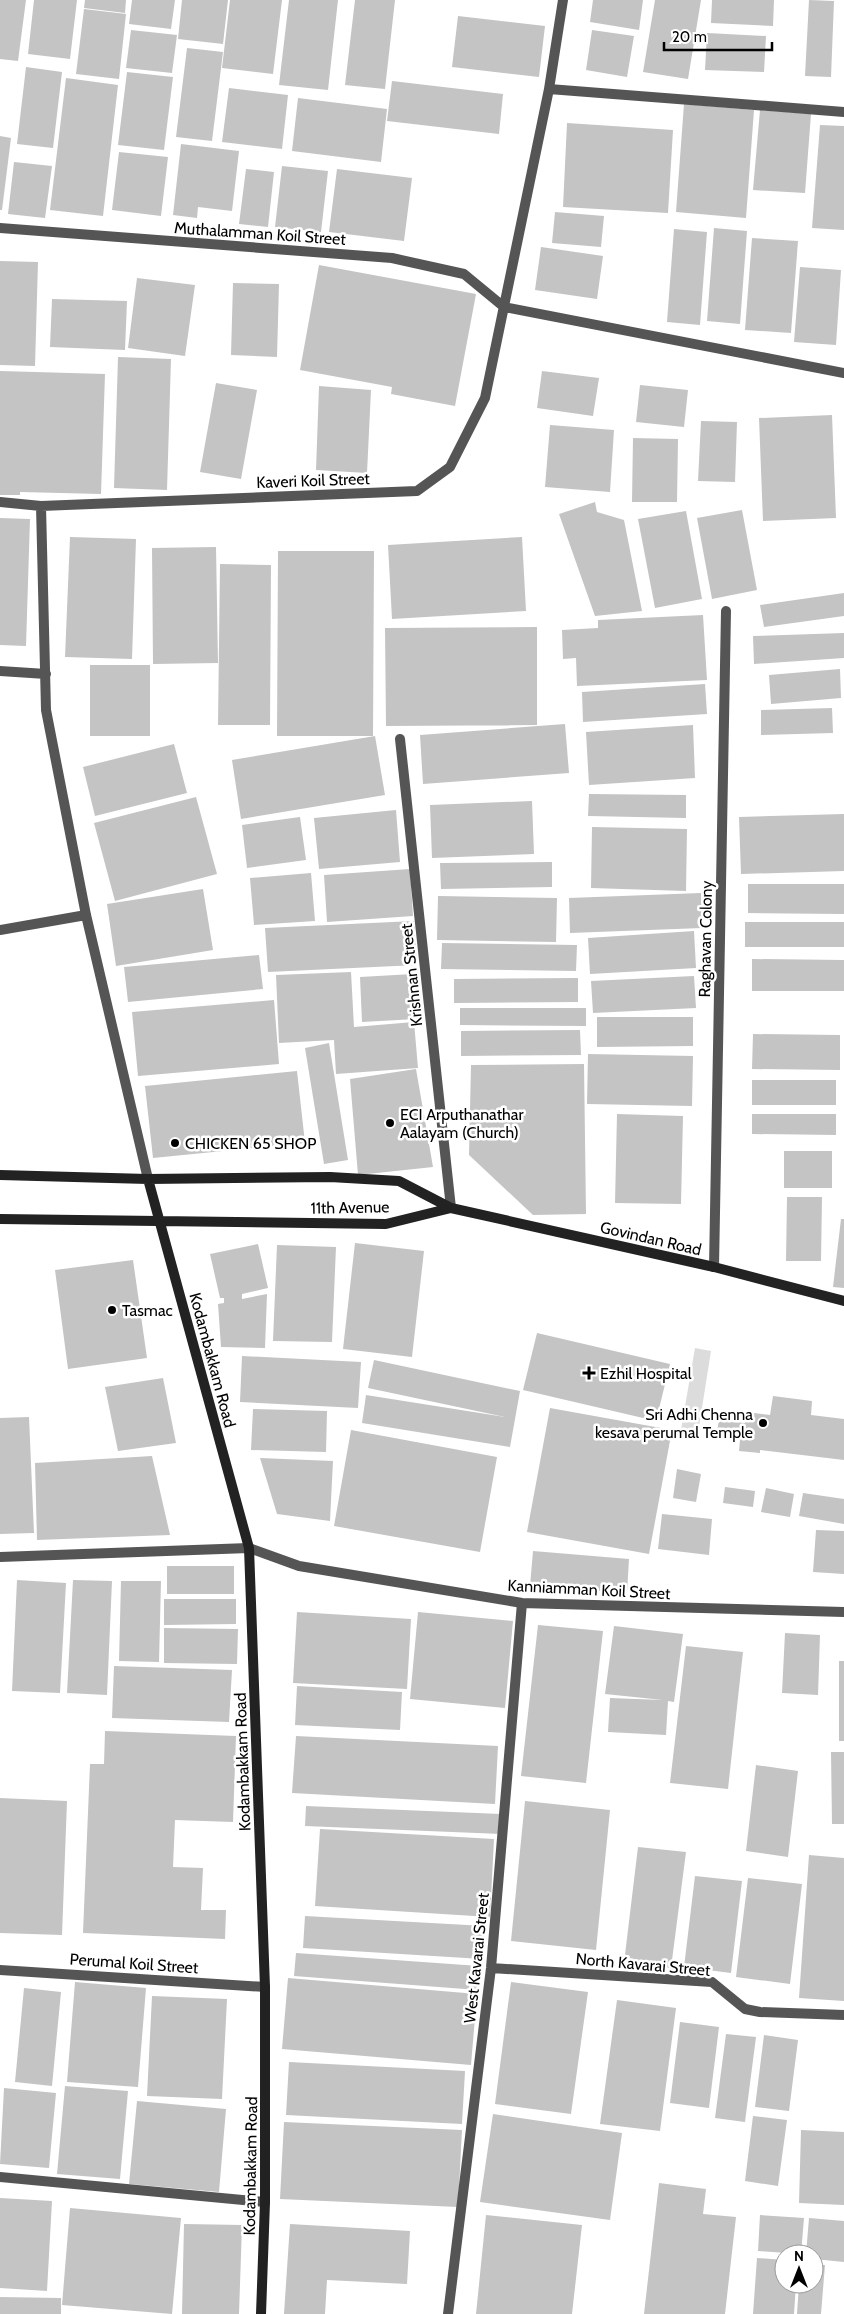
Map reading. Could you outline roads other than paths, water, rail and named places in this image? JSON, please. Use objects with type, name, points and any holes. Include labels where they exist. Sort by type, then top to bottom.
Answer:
[{"type":"main road","name":"11th Avenue","points":[[0,1175],[148,1179],[330,1177],[399,1181],[451,1208]]},
{"type":"main road","name":"Kodambakkam Road","points":[[148,1179],[248,1548],[266,1986],[266,2202],[261,2314]]},
{"type":"main road","name":"Govindan Road","points":[[451,1208],[714,1267],[844,1301]]},
{"type":"main road","name":"11th Avenue","points":[[0,1219],[386,1224],[451,1208]]},
{"type":"street","name":"Kaveri Koil Street","points":[[0,502],[40,506],[417,491],[450,467],[485,398],[549,89],[563,0]]},
{"type":"street","points":[[549,89],[844,112]]},
{"type":"street","name":"Muthalamman Koil Street","points":[[0,228],[392,258],[464,274],[504,308]]},
{"type":"street","points":[[504,308],[844,373]]},
{"type":"street","points":[[40,506],[46,710],[86,915],[148,1179]]},
{"type":"street","name":"Raghavan Colony","points":[[714,1267],[726,611]]},
{"type":"street","points":[[0,671],[46,674]]},
{"type":"street","name":"Krishnan Street","points":[[400,740],[451,1208]]},
{"type":"street","points":[[0,930],[86,915]]},
{"type":"street","points":[[0,1557],[248,1548]]},
{"type":"street","name":"Kanniamman Koil Street","points":[[248,1548],[299,1566],[522,1603],[844,1612]]},
{"type":"street","name":"West Kavarai Street","points":[[448,2314],[491,1968],[522,1603]]},
{"type":"street","name":"North Kavarai Street","points":[[491,1968],[712,1982],[744,2009],[760,2012],[844,2015]]},
{"type":"street","name":"Perumal Koil Street","points":[[0,1970],[266,1986]]},
{"type":"street","points":[[0,2177],[266,2202]]},
{"type":"place","name":"ECI Arputhanathar Aalayam (Church)","points":[[390,1123]]},
{"type":"place","name":"CHICKEN 65 SHOP","points":[[175,1143]]},
{"type":"place","name":"Tasmac","points":[[112,1310]]},
{"type":"place","name":"Ezhil Hospital","points":[[589,1373]]},
{"type":"place","name":"Sri Adhi Chenna kesava perumal Temple","points":[[763,1423]]}]
